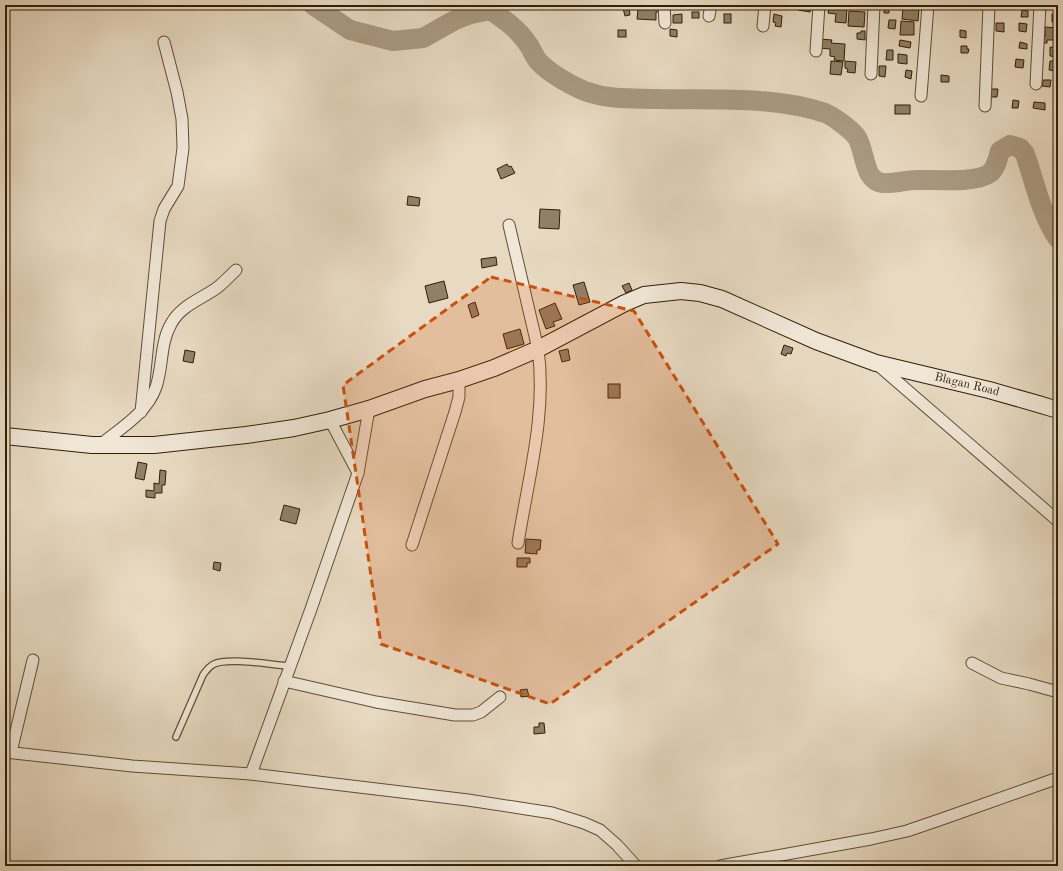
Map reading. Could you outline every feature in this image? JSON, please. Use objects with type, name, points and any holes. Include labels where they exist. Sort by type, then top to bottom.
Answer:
[{"type":"street","points":[[664,5],[665,23]]},
{"type":"street","points":[[763,26],[765,5]]},
{"type":"street","points":[[816,51],[819,5]]},
{"type":"street","points":[[871,74],[874,5]]},
{"type":"street","points":[[921,96],[928,5]]},
{"type":"street","points":[[985,106],[989,5]]},
{"type":"street","points":[[1036,84],[1040,5]]},
{"type":"street","points":[[141,412],[160,221],[164,209],[178,186],[183,148],[177,92],[164,42]]},
{"type":"street","points":[[509,225],[538,349],[541,388],[539,418],[518,543]]},
{"type":"street","points":[[100,445],[141,412],[149,402],[156,386],[166,338],[171,324],[181,311],[197,299],[218,287],[236,270]]},
{"type":"street","name":"Blagan Road","points":[[5,436],[100,445],[154,445],[294,428],[369,409],[425,389],[459,380],[494,368],[538,349],[625,303],[644,295],[680,291],[700,293],[722,299],[816,341],[876,363],[989,390],[1058,410]]},
{"type":"street","points":[[876,363],[1058,521]]},
{"type":"street","points":[[412,546],[456,412],[459,397],[459,380]]},
{"type":"street","points":[[251,774],[311,609],[358,472],[369,409]]},
{"type":"street","points":[[330,420],[358,472]]},
{"type":"street","points":[[33,660],[8,752],[132,766],[251,774],[454,798],[552,813],[584,823],[600,830],[617,845],[636,866]]},
{"type":"street","points":[[972,663],[1001,678],[1058,692]]},
{"type":"street","points":[[284,681],[376,702],[460,716],[472,715],[481,712],[500,697]]},
{"type":"street","points":[[720,866],[871,839],[907,831],[1058,778]]},
{"type":"lane","points":[[176,737],[207,668],[214,664],[233,662],[290,666]]},
{"type":"highlighted area","points":[[491,277],[634,311],[778,544],[550,704],[381,644],[343,385]]},
{"type":"building","points":[[642,5],[660,5],[660,12],[656,12],[656,20],[637,19],[638,9],[642,10]]},
{"type":"building","points":[[799,5],[811,5],[810,12],[798,10]]},
{"type":"building","points":[[881,5],[889,5],[889,13],[884,13],[884,8],[881,8]]},
{"type":"building","points":[[629,7],[630,15],[625,16],[623,8]]},
{"type":"building","points":[[903,7],[919,9],[918,21],[902,19]]},
{"type":"building","points":[[829,8],[847,9],[846,23],[835,22],[836,14],[828,13]]},
{"type":"building","points":[[1022,10],[1028,11],[1028,17],[1021,17]]},
{"type":"building","points":[[849,11],[865,12],[864,27],[848,26]]},
{"type":"building","points":[[692,12],[699,12],[699,18],[692,18]]},
{"type":"building","points":[[682,14],[682,23],[673,23],[673,15]]},
{"type":"building","points":[[724,14],[731,14],[731,23],[724,23]]},
{"type":"building","points":[[774,14],[782,16],[781,27],[775,26],[776,23],[773,22]]},
{"type":"building","points":[[1052,14],[1058,14],[1058,23],[1052,22]]},
{"type":"building","points":[[889,20],[896,20],[895,29],[888,28]]},
{"type":"building","points":[[901,21],[914,22],[914,35],[900,35]]},
{"type":"building","points":[[996,23],[1004,23],[1004,32],[996,31]]},
{"type":"building","points":[[1019,23],[1027,24],[1026,32],[1019,31]]},
{"type":"building","points":[[1045,27],[1058,28],[1058,40],[1047,40],[1047,43],[1041,43],[1041,37],[1045,37]]},
{"type":"building","points":[[670,29],[677,30],[677,37],[670,36]]},
{"type":"building","points":[[618,30],[626,30],[626,37],[618,37]]},
{"type":"building","points":[[960,30],[966,31],[966,38],[960,37]]},
{"type":"building","points":[[861,31],[865,31],[865,40],[857,39],[857,33],[861,33]]},
{"type":"building","points":[[819,39],[832,40],[831,43],[845,44],[844,61],[834,60],[835,57],[830,56],[830,49],[819,48]]},
{"type":"building","points":[[900,40],[911,42],[910,48],[899,46]]},
{"type":"building","points":[[1020,42],[1027,44],[1027,49],[1019,48]]},
{"type":"building","points":[[961,46],[967,46],[967,49],[969,49],[968,53],[961,53]]},
{"type":"building","points":[[1050,47],[1058,48],[1057,57],[1050,56]]},
{"type":"building","points":[[887,50],[893,50],[893,60],[886,60]]},
{"type":"building","points":[[898,54],[907,55],[907,64],[898,63]]},
{"type":"building","points":[[1016,59],[1024,60],[1023,68],[1015,67]]},
{"type":"building","points":[[831,61],[843,62],[841,75],[830,74]]},
{"type":"building","points":[[845,61],[856,62],[855,73],[847,72],[848,69],[845,68]]},
{"type":"building","points":[[1050,61],[1058,61],[1057,71],[1049,70]]},
{"type":"building","points":[[879,66],[886,66],[885,77],[879,76]]},
{"type":"building","points":[[906,70],[912,71],[911,79],[905,77]]},
{"type":"building","points":[[941,75],[949,76],[949,82],[941,82]]},
{"type":"building","points":[[1043,80],[1051,80],[1050,87],[1042,86]]},
{"type":"building","points":[[990,89],[998,89],[997,97],[990,97]]},
{"type":"building","points":[[1013,100],[1019,101],[1018,108],[1012,108]]},
{"type":"building","points":[[1034,102],[1045,103],[1045,110],[1033,108]]},
{"type":"building","points":[[895,105],[910,105],[910,114],[895,114]]},
{"type":"building","points":[[507,164],[509,167],[511,166],[515,173],[501,179],[497,169]]},
{"type":"building","points":[[408,196],[420,198],[419,206],[407,205]]},
{"type":"building","points":[[540,209],[560,210],[559,229],[539,228]]},
{"type":"building","points":[[496,257],[497,265],[482,268],[481,259]]},
{"type":"building","points":[[444,281],[448,298],[429,303],[425,286]]},
{"type":"building","points":[[584,282],[590,302],[579,305],[573,285]]},
{"type":"building","points":[[629,283],[632,290],[626,293],[622,286]]},
{"type":"building","points":[[475,302],[479,315],[472,318],[468,305]]},
{"type":"building","points":[[555,303],[562,319],[553,322],[555,326],[546,329],[539,310]]},
{"type":"building","points":[[520,329],[524,344],[507,349],[503,334]]},
{"type":"building","points":[[784,345],[793,348],[791,354],[787,353],[786,356],[781,354]]},
{"type":"building","points":[[568,349],[570,360],[562,362],[559,351]]},
{"type":"building","points":[[185,350],[195,352],[193,363],[183,361]]},
{"type":"building","points":[[608,384],[620,384],[620,398],[608,398]]},
{"type":"building","points":[[138,462],[147,464],[144,480],[135,478]]},
{"type":"building","points":[[160,470],[166,471],[165,485],[162,485],[162,493],[155,493],[155,498],[146,497],[146,490],[154,491],[154,483],[159,484]]},
{"type":"building","points":[[284,505],[300,509],[296,524],[280,520]]},
{"type":"building","points":[[526,539],[541,540],[540,550],[537,550],[537,554],[525,553]]},
{"type":"building","points":[[517,558],[530,558],[530,563],[527,563],[527,567],[517,567]]},
{"type":"building","points":[[214,562],[221,563],[220,571],[213,569]]},
{"type":"building","points":[[527,689],[529,696],[521,697],[520,690]]},
{"type":"building","points":[[539,723],[544,723],[545,733],[534,734],[534,727],[539,727]]},
{"type":"waterway","points":[[313,5],[350,30],[393,41],[423,38],[455,20],[471,14],[490,10],[516,29],[529,46],[537,60],[543,66],[556,76],[591,93],[608,97],[625,98],[765,101],[825,113],[841,123],[856,136],[871,177],[876,181],[883,183],[912,180],[975,179],[992,171],[1000,151],[1010,145],[1020,148],[1025,154],[1047,219],[1058,239]]}]
